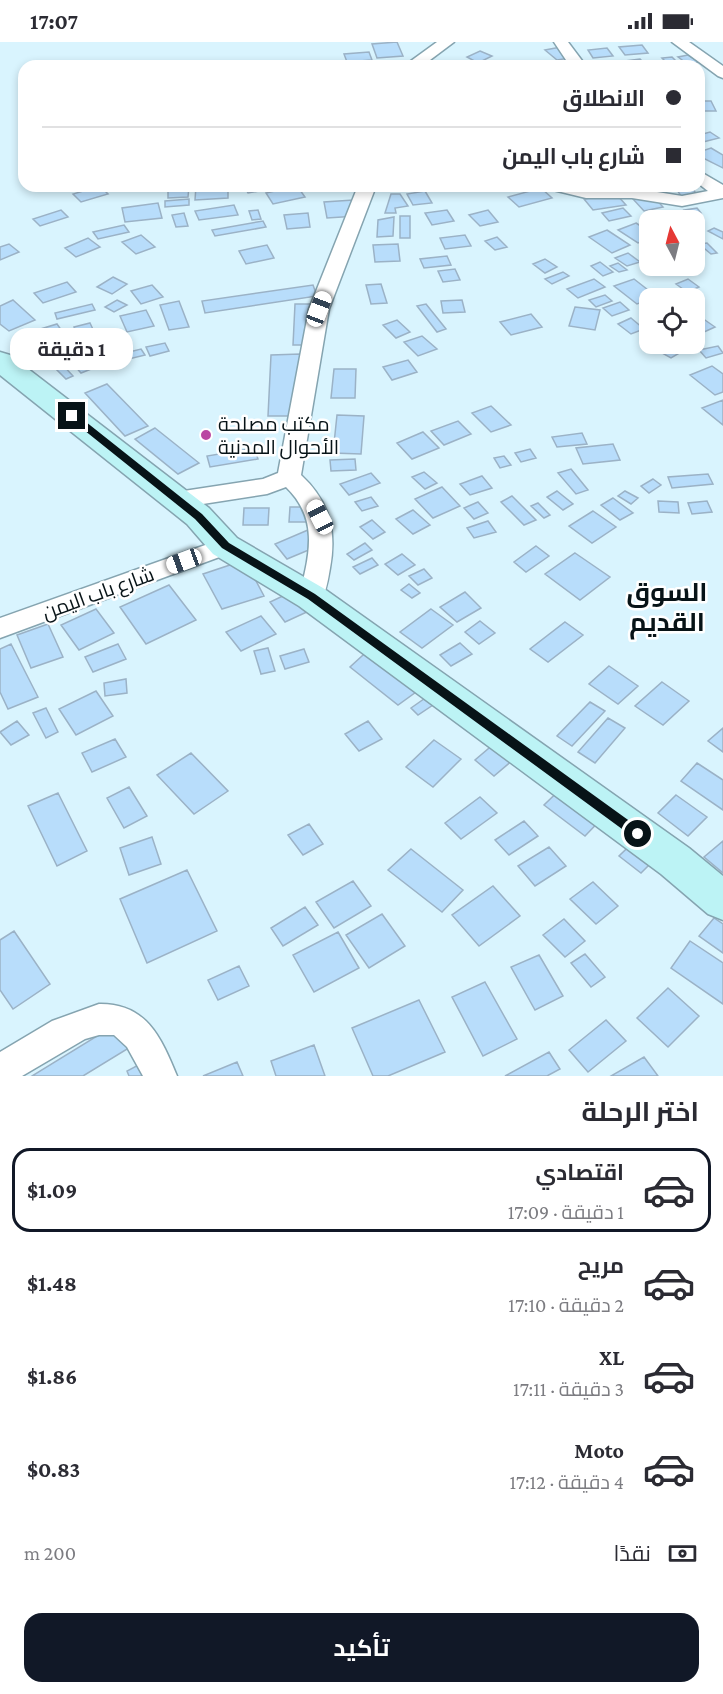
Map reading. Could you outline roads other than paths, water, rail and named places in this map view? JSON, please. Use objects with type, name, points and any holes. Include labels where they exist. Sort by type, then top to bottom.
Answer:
[{"type":"street","points":[[421,60],[447,42]]},
{"type":"street","points":[[561,42],[574,60]]},
{"type":"street","points":[[679,42],[705,60]]},
{"type":"street","points":[[705,60],[723,73]]},
{"type":"street","points":[[705,180],[723,193]]},
{"type":"street","points":[[289,477],[319,309],[365,192]]},
{"type":"street","points":[[582,192],[632,193],[682,201],[723,193]]},
{"type":"street","points":[[0,361],[198,516],[225,546],[311,597],[675,861],[723,901]]},
{"type":"street","points":[[177,500],[267,486],[289,477]]},
{"type":"street","points":[[289,477],[311,500],[320,517],[321,541],[311,597]]},
{"type":"street","name":"شارع باب اليمن","points":[[0,628],[225,546]]},
{"type":"street","points":[[0,1071],[82,1023],[109,1017],[128,1025],[145,1046],[160,1076]]},
{"type":"place","name":"مكتب مصلحة الأحوال المدنية","points":[[206,435]]},
{"type":"district","name":"السوق القديم","points":[[667,607]]}]
